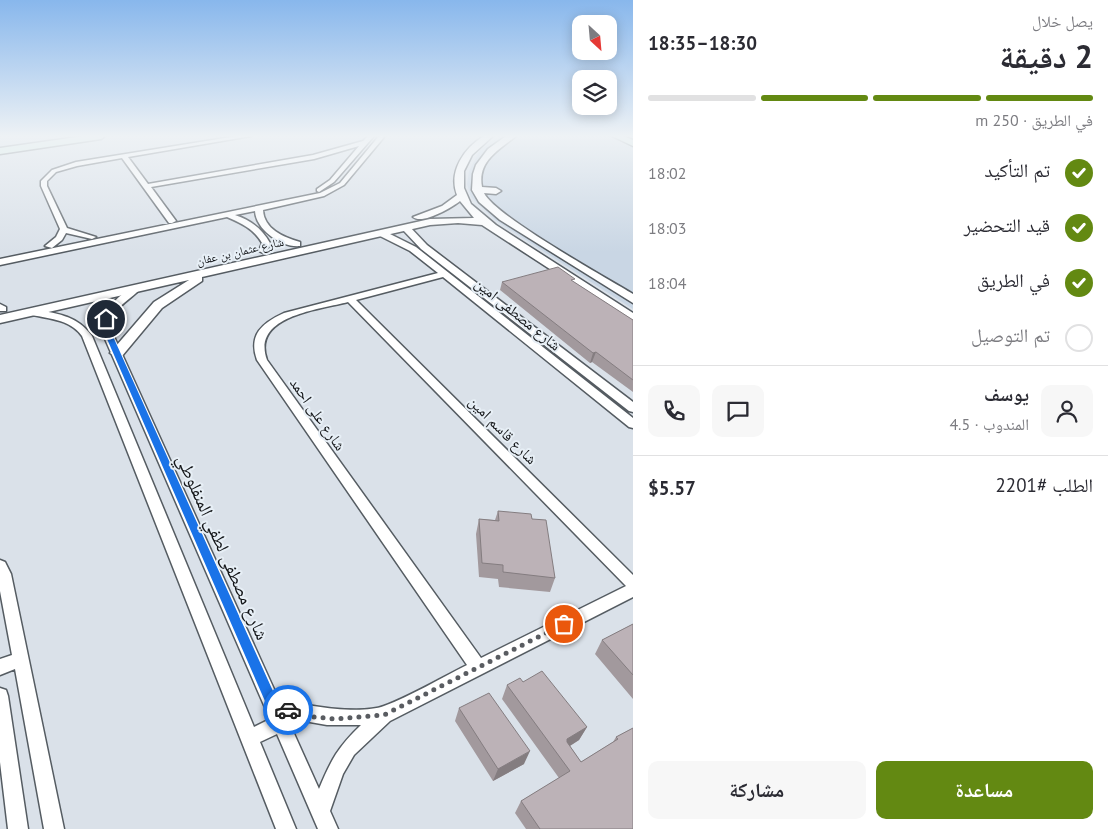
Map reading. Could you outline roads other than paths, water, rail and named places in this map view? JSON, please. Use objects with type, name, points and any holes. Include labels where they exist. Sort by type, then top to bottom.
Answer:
[{"type":"street","points":[[51,175],[44,181],[44,186],[64,229],[92,238]]},
{"type":"street","points":[[138,175],[172,221]]},
{"type":"street","points":[[146,186],[212,175]]},
{"type":"street","points":[[0,256],[319,193],[338,175]]},
{"type":"street","points":[[0,262],[259,209],[319,193],[342,184],[350,175]]},
{"type":"street","points":[[460,175],[458,181],[461,196],[471,209],[487,222],[633,319]]},
{"type":"street","points":[[479,175],[477,190],[492,208],[508,221],[633,299]]},
{"type":"street","points":[[477,190],[496,191]]},
{"type":"street","name":"شارع عثمان بن عفان","points":[[1,311],[30,312],[66,300],[263,251],[434,213],[445,208],[461,196]]},
{"type":"street","points":[[259,209],[260,219],[276,236],[297,244]]},
{"type":"street","points":[[229,215],[249,224],[265,241],[263,251]]},
{"type":"street","name":"شارع عثمان بن عفان","points":[[1,311],[137,288],[381,233],[444,221],[487,222]]},
{"type":"street","name":"شارع مصطفى امين","points":[[406,228],[424,247],[633,408]]},
{"type":"street","points":[[48,246],[59,238],[64,229]]},
{"type":"street","name":"شارع مصطفى امين","points":[[381,233],[406,245],[633,424]]},
{"type":"street","points":[[117,353],[158,305],[178,291],[214,271]]},
{"type":"street","name":"شارع على احمد","points":[[444,274],[295,313],[277,320],[261,334],[258,342],[258,351],[262,360],[478,668]]},
{"type":"street","name":"شارع مصطفى لطفي المنفلوطي","points":[[137,288],[114,307],[106,319],[107,332],[328,829]]},
{"type":"street","name":"شارع قاسم امين","points":[[350,299],[633,584]]},
{"type":"street","points":[[30,312],[71,320],[84,330],[87,336],[286,829]]},
{"type":"street","points":[[0,566],[4,574],[54,829]]},
{"type":"street","points":[[320,812],[336,769],[348,749],[384,715],[633,590]]},
{"type":"street","points":[[0,667],[21,659]]},
{"type":"street","points":[[0,696],[18,829]]},
{"type":"street","points":[[272,704],[292,712],[314,717],[336,719],[384,715]]},
{"type":"street","points":[[250,738],[281,723]]}]
